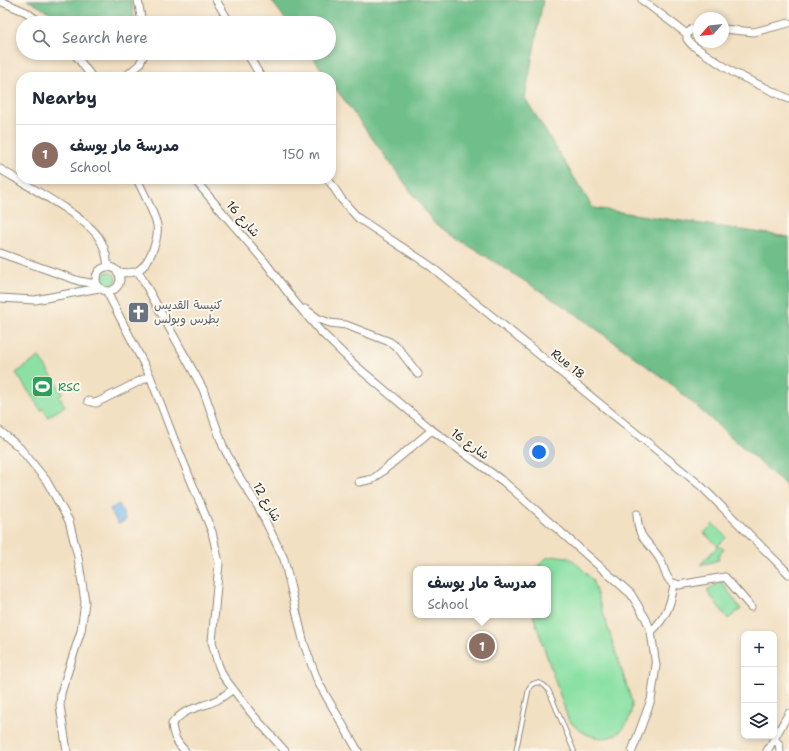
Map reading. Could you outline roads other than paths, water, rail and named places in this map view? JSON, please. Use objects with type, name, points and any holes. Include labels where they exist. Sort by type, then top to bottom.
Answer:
[{"type":"street","points":[[138,0],[141,16]]},
{"type":"street","points":[[216,0],[226,16]]},
{"type":"street","points":[[642,0],[687,34],[689,42],[706,56],[734,73],[789,99]]},
{"type":"street","points":[[0,1],[26,12],[31,16]]},
{"type":"street","points":[[729,30],[754,32],[789,23]]},
{"type":"street","points":[[687,34],[693,29]]},
{"type":"street","points":[[79,60],[88,72]]},
{"type":"street","points":[[131,72],[139,65],[142,60]]},
{"type":"street","points":[[251,60],[258,72]]},
{"type":"street","points":[[0,168],[16,178]]},
{"type":"street","points":[[26,184],[56,203],[88,226],[99,237],[107,256],[108,267]]},
{"type":"street","points":[[98,286],[97,274],[101,269],[108,267],[124,274],[138,271],[145,264],[158,233],[154,219],[139,184]]},
{"type":"street","name":"شارع 16","points":[[198,184],[265,262],[295,302],[321,332],[355,365],[432,430],[504,482],[621,584],[639,606],[651,632],[656,655],[656,678],[651,700],[632,751]]},
{"type":"street","name":"Rue 18","points":[[331,184],[342,200],[358,218],[429,265],[701,486],[789,574]]},
{"type":"street","points":[[0,253],[79,281],[98,286],[107,292],[150,376],[212,532],[218,563],[212,642],[214,654],[223,676],[252,714],[285,751]]},
{"type":"street","name":"شارع 12","points":[[138,271],[204,389],[223,446],[238,475],[259,508],[284,559],[304,644],[316,676],[358,751]]},
{"type":"street","points":[[107,292],[114,289],[119,283],[117,272]]},
{"type":"street","points":[[0,298],[34,300],[98,286]]},
{"type":"street","points":[[295,302],[319,319],[330,323],[346,325],[390,342],[398,348],[418,374]]},
{"type":"street","points":[[88,401],[96,403],[150,376]]},
{"type":"street","points":[[358,482],[378,475],[432,430]]},
{"type":"street","points":[[0,431],[20,448],[46,480],[69,521],[78,557],[85,602],[81,631],[60,698],[67,751]]},
{"type":"street","points":[[637,514],[637,526],[641,537],[657,555],[668,579],[674,584],[682,584],[721,576],[725,577],[751,607]]},
{"type":"street","points":[[651,632],[663,620],[668,609],[674,584]]},
{"type":"street","points":[[185,751],[175,740],[172,724],[177,718],[190,709],[216,700],[233,689]]},
{"type":"street","points":[[777,734],[789,713]]},
{"type":"street","points":[[767,751],[774,739],[778,744],[780,751]]},
{"type":"lane","points":[[516,751],[529,688],[533,684],[537,683],[543,684],[549,691],[574,751]]},
{"type":"water","points":[[119,504],[126,520],[118,524],[110,509]]},
{"type":"place","name":"كنيسة القديس بطرس وبولس","points":[[139,312]]},
{"type":"place","name":"RSC","points":[[42,387]]},
{"type":"place","name":"مدرسة مار يوسف","points":[[482,646]]}]
